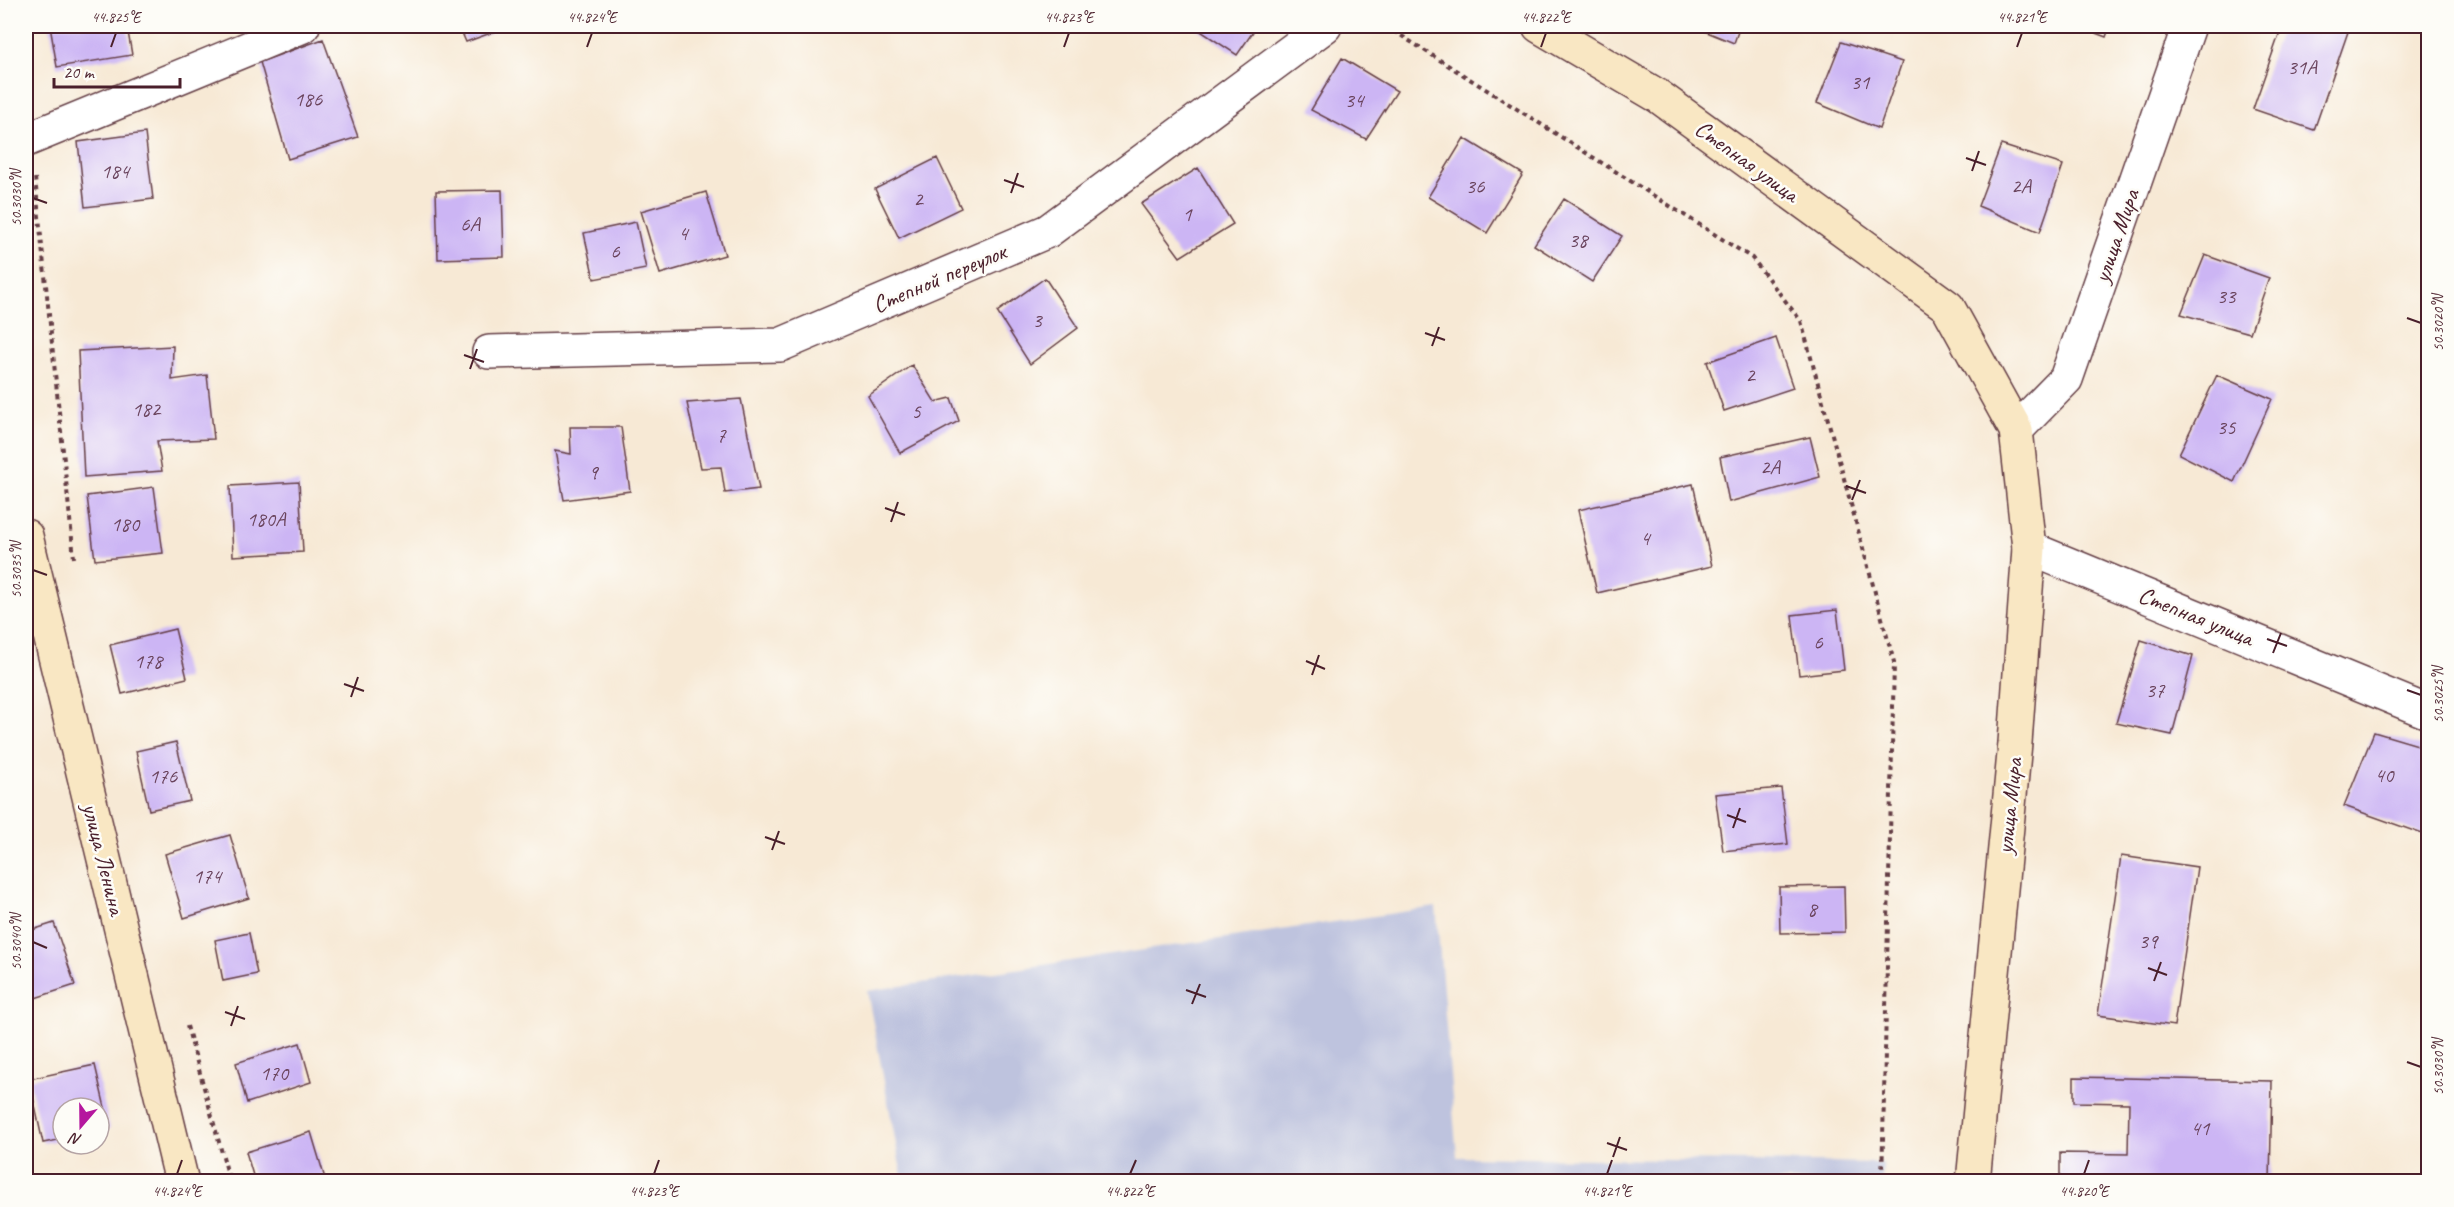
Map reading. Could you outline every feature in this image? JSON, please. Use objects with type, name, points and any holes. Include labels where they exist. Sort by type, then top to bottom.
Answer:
[{"type":"main road","name":"Степная улица","points":[[1539,26],[1658,96],[1948,307]]},
{"type":"main road","name":"улица Мира","points":[[1948,307],[2016,430],[2029,548],[2015,743],[1973,1182]]},
{"type":"main road","name":"улица Ленина","points":[[26,536],[182,1182]]},
{"type":"street","points":[[28,140],[303,26]]},
{"type":"street","name":"Степной переулок","points":[[489,352],[780,345],[1048,231],[1325,26]]},
{"type":"street","name":"улица Мира","points":[[2016,430],[2066,379],[2189,26]]},
{"type":"street","name":"Степная улица","points":[[2029,548],[2428,712]]},
{"type":"path","points":[[1386,26],[1752,258],[1801,321],[1894,662],[1882,1182]]},
{"type":"path","points":[[28,140],[70,534],[76,569]]},
{"type":"path","points":[[185,1020],[230,1182]]},
{"type":"shaded area","points":[[1436,907],[1457,1157],[1883,1163],[1882,1181],[903,1181],[867,991]]},
{"type":"building","points":[[50,26],[127,26],[132,55],[57,67]]},
{"type":"building","points":[[459,26],[510,26],[466,42]]},
{"type":"building","points":[[1193,26],[1257,26],[1237,55]]},
{"type":"building","points":[[1692,26],[1740,26],[1734,43]]},
{"type":"building","points":[[2077,26],[2110,26],[2106,37]]},
{"type":"building","points":[[2282,26],[2350,26],[2314,130],[2253,109]]},
{"type":"building","points":[[323,39],[358,137],[288,159],[260,62]]},
{"type":"building","points":[[1841,42],[1902,62],[1879,129],[1817,103]]},
{"type":"building","points":[[1342,58],[1397,91],[1366,139],[1311,110]]},
{"type":"building","points":[[145,133],[153,199],[85,207],[78,142]]},
{"type":"building","points":[[1464,138],[1523,174],[1487,233],[1428,197]]},
{"type":"building","points":[[2001,145],[2063,165],[2040,232],[1978,206]]},
{"type":"building","points":[[937,158],[961,208],[899,238],[875,189]]},
{"type":"building","points":[[1198,168],[1233,224],[1180,257],[1141,204]]},
{"type":"building","points":[[502,190],[504,257],[438,259],[436,191]]},
{"type":"building","points":[[706,192],[725,255],[660,274],[641,211]]},
{"type":"building","points":[[1564,199],[1622,236],[1592,282],[1534,245]]},
{"type":"building","points":[[636,222],[646,269],[594,279],[584,233]]},
{"type":"building","points":[[2205,255],[2269,278],[2250,333],[2181,314]]},
{"type":"building","points":[[1045,278],[1078,328],[1030,364],[997,312]]},
{"type":"building","points":[[1776,338],[1793,388],[1724,411],[1707,362]]},
{"type":"building","points":[[173,346],[172,380],[207,375],[214,439],[157,441],[162,471],[84,477],[78,351]]},
{"type":"building","points":[[912,365],[935,402],[951,398],[959,421],[900,453],[868,396]]},
{"type":"building","points":[[2217,375],[2272,399],[2234,482],[2179,454]]},
{"type":"building","points":[[741,399],[759,489],[725,493],[721,467],[701,468],[687,403]]},
{"type":"building","points":[[570,427],[621,427],[630,491],[564,500],[555,451],[571,454]]},
{"type":"building","points":[[1810,437],[1820,477],[1729,502],[1720,457]]},
{"type":"building","points":[[299,482],[303,552],[233,556],[230,486]]},
{"type":"building","points":[[1693,484],[1712,566],[1597,593],[1578,510]]},
{"type":"building","points":[[154,487],[163,553],[95,560],[87,496]]},
{"type":"building","points":[[1837,610],[1844,670],[1799,675],[1792,615]]},
{"type":"building","points":[[175,629],[187,678],[122,694],[110,645]]},
{"type":"building","points":[[2141,640],[2193,656],[2172,735],[2116,723]]},
{"type":"building","points":[[2374,732],[2428,748],[2428,836],[2344,806]]},
{"type":"building","points":[[176,742],[190,801],[149,810],[136,751]]},
{"type":"building","points":[[1781,788],[1788,844],[1723,851],[1715,794]]},
{"type":"building","points":[[230,835],[249,898],[184,918],[165,854]]},
{"type":"building","points":[[2121,856],[2197,867],[2174,1026],[2098,1015]]},
{"type":"building","points":[[1844,886],[1845,932],[1780,933],[1779,887]]},
{"type":"building","points":[[54,923],[75,985],[26,1001],[26,932]]},
{"type":"building","points":[[249,933],[257,974],[223,981],[215,940]]},
{"type":"building","points":[[300,1043],[311,1082],[247,1103],[236,1063]]},
{"type":"building","points":[[95,1065],[102,1096],[51,1096],[51,1141],[43,1143],[29,1079]]},
{"type":"building","points":[[2074,1077],[2272,1081],[2270,1182],[2060,1182],[2060,1153],[2128,1154],[2129,1103],[2074,1102]]},
{"type":"building","points":[[311,1132],[326,1182],[255,1182],[246,1152]]},
{"type":"building","points":[[1614,1175],[1614,1182],[1467,1182],[1467,1178]]}]
